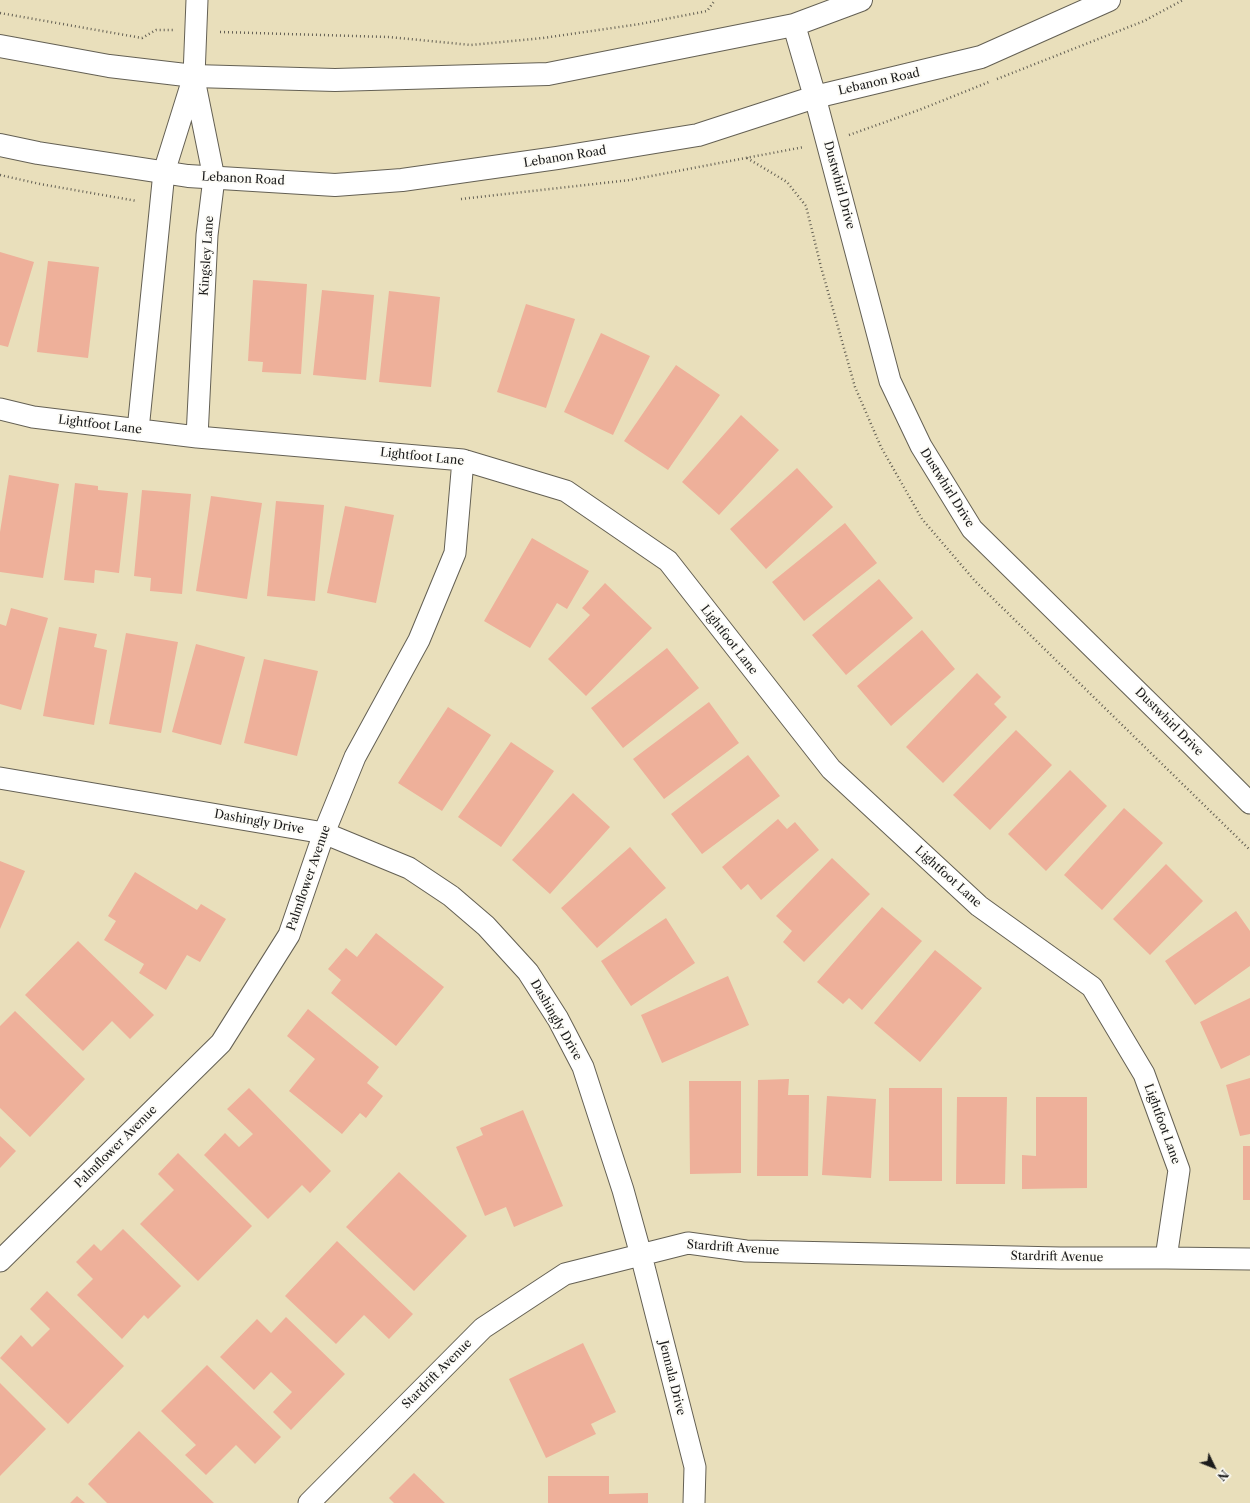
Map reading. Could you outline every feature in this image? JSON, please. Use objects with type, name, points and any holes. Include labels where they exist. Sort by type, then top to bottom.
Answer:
[{"type":"main road","points":[[0,46],[109,66],[194,76],[335,80],[548,74],[794,25],[861,0]]},
{"type":"main road","name":"Lebanon Road","points":[[0,145],[164,172],[214,178],[335,184],[426,177],[557,158],[698,135],[815,97],[981,57],[1109,0]]},
{"type":"main road","points":[[794,25],[815,97]]},
{"type":"street","name":"Kingsley Lane","points":[[197,0],[194,76],[214,178],[207,235],[197,437]]},
{"type":"street","name":"Kingsley Lane","points":[[138,430],[164,172],[194,76]]},
{"type":"street","name":"Dustwhirl Drive","points":[[815,97],[890,381],[925,453],[972,529],[1250,804]]},
{"type":"street","name":"Lightfoot Lane","points":[[0,409],[33,417],[197,437],[463,460],[566,491],[668,561],[831,770],[979,906],[1092,987],[1144,1074],[1179,1170],[1166,1258]]},
{"type":"street","name":"Palmflower Avenue","points":[[0,1261],[221,1043],[289,936],[324,833],[355,758],[419,640],[455,554],[463,460]]},
{"type":"street","name":"Dashingly Drive","points":[[0,778],[324,833],[409,868],[451,896],[486,926],[528,972],[558,1019],[583,1067],[623,1190],[641,1255]]},
{"type":"street","name":"Stardrift Avenue","points":[[309,1503],[483,1328],[565,1274],[688,1243],[746,1251],[1250,1259]]},
{"type":"street","name":"Jennala Drive","points":[[641,1255],[695,1467],[694,1503]]},
{"type":"path","points":[[0,13],[142,38],[156,30],[389,37],[471,44],[543,38],[640,24],[707,11],[715,0]]},
{"type":"building","points":[[0,252],[34,262],[8,347],[0,345]]},
{"type":"building","points":[[48,261],[99,267],[88,358],[37,352]]},
{"type":"building","points":[[253,280],[307,284],[301,374],[262,372],[263,362],[248,361]]},
{"type":"building","points":[[322,290],[374,295],[366,380],[313,375]]},
{"type":"building","points":[[389,291],[440,297],[431,387],[379,382]]},
{"type":"building","points":[[526,304],[575,319],[546,408],[497,392]]},
{"type":"building","points":[[601,333],[650,356],[613,435],[564,412]]},
{"type":"building","points":[[676,365],[720,395],[668,470],[624,441]]},
{"type":"building","points":[[741,415],[779,450],[719,515],[682,482]]},
{"type":"building","points":[[797,468],[833,507],[766,569],[730,529]]},
{"type":"building","points":[[9,475],[59,484],[43,578],[0,572],[0,532]]},
{"type":"building","points":[[75,483],[98,486],[98,490],[128,493],[119,573],[95,570],[94,583],[64,580]]},
{"type":"building","points":[[142,490],[191,494],[182,594],[150,591],[151,578],[134,576]]},
{"type":"building","points":[[211,496],[262,503],[247,599],[196,591]]},
{"type":"building","points":[[276,501],[324,505],[315,601],[267,596]]},
{"type":"building","points":[[345,506],[394,515],[376,603],[327,593]]},
{"type":"building","points":[[845,523],[877,563],[804,621],[772,582]]},
{"type":"building","points":[[532,538],[589,571],[567,609],[557,603],[530,648],[484,621]]},
{"type":"building","points":[[879,579],[913,618],[846,675],[812,635]]},
{"type":"building","points":[[605,583],[652,628],[586,696],[548,659],[590,615],[582,608]]},
{"type":"building","points":[[11,608],[48,618],[21,710],[0,704],[0,624],[6,626]]},
{"type":"building","points":[[59,627],[97,634],[94,647],[107,650],[94,725],[43,716]]},
{"type":"building","points":[[922,630],[955,669],[891,726],[857,686]]},
{"type":"building","points":[[126,633],[178,642],[161,733],[109,724]]},
{"type":"building","points":[[196,644],[245,657],[221,745],[172,732]]},
{"type":"building","points":[[667,648],[699,688],[623,748],[591,708]]},
{"type":"building","points":[[264,659],[318,671],[297,756],[244,743]]},
{"type":"building","points":[[977,673],[1001,697],[994,704],[1007,717],[943,783],[906,747]]},
{"type":"building","points":[[709,702],[739,743],[664,799],[633,759]]},
{"type":"building","points":[[448,707],[491,735],[442,811],[398,783]]},
{"type":"building","points":[[1016,730],[1052,765],[990,830],[953,795]]},
{"type":"building","points":[[511,742],[554,771],[501,847],[458,817]]},
{"type":"building","points":[[748,755],[780,796],[702,854],[671,814]]},
{"type":"building","points":[[1070,770],[1107,806],[1046,871],[1008,834]]},
{"type":"building","points":[[573,793],[610,827],[550,894],[512,860]]},
{"type":"building","points":[[1124,808],[1163,843],[1102,910],[1064,875]]},
{"type":"building","points":[[778,819],[787,829],[795,822],[819,850],[761,900],[748,884],[741,890],[722,867]]},
{"type":"building","points":[[630,847],[666,888],[597,948],[561,908]]},
{"type":"building","points":[[832,858],[870,894],[804,962],[783,942],[792,931],[776,916]]},
{"type":"building","points":[[0,861],[25,871],[0,929]]},
{"type":"building","points":[[1166,864],[1203,901],[1150,955],[1113,919]]},
{"type":"building","points":[[135,872],[197,910],[201,904],[226,919],[200,962],[187,955],[166,990],[139,973],[144,964],[104,940],[116,921],[108,916]]},
{"type":"building","points":[[882,907],[922,941],[862,1010],[849,998],[843,1004],[817,982]]},
{"type":"building","points":[[1236,911],[1250,931],[1250,966],[1195,1005],[1165,961]]},
{"type":"building","points":[[666,918],[695,963],[631,1006],[601,961]]},
{"type":"building","points":[[376,933],[444,987],[396,1046],[331,993],[341,980],[328,969],[346,948],[357,957]]},
{"type":"building","points":[[78,941],[154,1015],[130,1039],[112,1021],[83,1051],[25,995]]},
{"type":"building","points":[[935,950],[982,988],[920,1062],[874,1023]]},
{"type":"building","points":[[728,976],[749,1025],[662,1063],[641,1015]]},
{"type":"building","points":[[1250,998],[1250,1055],[1221,1069],[1200,1022]]},
{"type":"building","points":[[308,1009],[379,1067],[367,1083],[383,1096],[366,1118],[360,1113],[342,1134],[289,1091],[315,1059],[287,1036]]},
{"type":"building","points":[[15,1011],[85,1079],[30,1137],[0,1108],[0,1026]]},
{"type":"building","points":[[1250,1078],[1250,1134],[1240,1136],[1226,1085]]},
{"type":"building","points":[[789,1079],[788,1095],[809,1095],[808,1176],[757,1176],[758,1080]]},
{"type":"building","points":[[689,1081],[741,1081],[741,1173],[690,1174]]},
{"type":"building","points":[[249,1088],[331,1171],[310,1193],[302,1185],[268,1219],[204,1155],[225,1133],[239,1147],[253,1134],[227,1109]]},
{"type":"building","points":[[889,1088],[942,1088],[942,1181],[889,1181]]},
{"type":"building","points":[[827,1096],[876,1099],[871,1178],[822,1175]]},
{"type":"building","points":[[957,1097],[1007,1097],[1005,1184],[956,1184]]},
{"type":"building","points":[[1036,1097],[1087,1097],[1087,1188],[1022,1189],[1022,1155],[1036,1156]]},
{"type":"building","points":[[523,1110],[563,1206],[514,1227],[506,1207],[485,1216],[456,1147],[483,1135],[480,1128]]},
{"type":"building","points":[[0,1136],[16,1151],[0,1168]]},
{"type":"building","points":[[1243,1146],[1250,1146],[1250,1200],[1243,1200]]},
{"type":"building","points":[[178,1153],[252,1226],[198,1281],[140,1224],[174,1190],[158,1174]]},
{"type":"building","points":[[399,1172],[467,1236],[414,1291],[346,1227]]},
{"type":"building","points":[[123,1229],[181,1286],[148,1319],[144,1315],[122,1339],[77,1295],[93,1279],[76,1262],[94,1244],[101,1251]]},
{"type":"building","points":[[337,1241],[413,1314],[389,1339],[364,1315],[336,1344],[285,1296]]},
{"type":"building","points":[[47,1291],[124,1366],[68,1424],[0,1358],[21,1335],[32,1347],[50,1329],[30,1309]]},
{"type":"building","points":[[286,1317],[345,1374],[291,1430],[273,1412],[292,1392],[271,1372],[254,1390],[220,1357],[257,1319],[271,1333]]},
{"type":"building","points":[[583,1343],[616,1412],[591,1424],[596,1434],[546,1458],[509,1379]]},
{"type":"building","points":[[207,1365],[281,1437],[255,1464],[236,1445],[206,1475],[185,1455],[196,1445],[161,1411]]},
{"type":"building","points":[[0,1383],[46,1429],[0,1476]]},
{"type":"building","points":[[139,1431],[214,1503],[107,1503],[88,1484]]},
{"type":"building","points":[[414,1473],[445,1503],[394,1503],[389,1498]]},
{"type":"building","points":[[548,1476],[609,1476],[609,1494],[648,1493],[648,1503],[548,1503]]},
{"type":"building","points":[[77,1496],[85,1503],[70,1503]]}]
